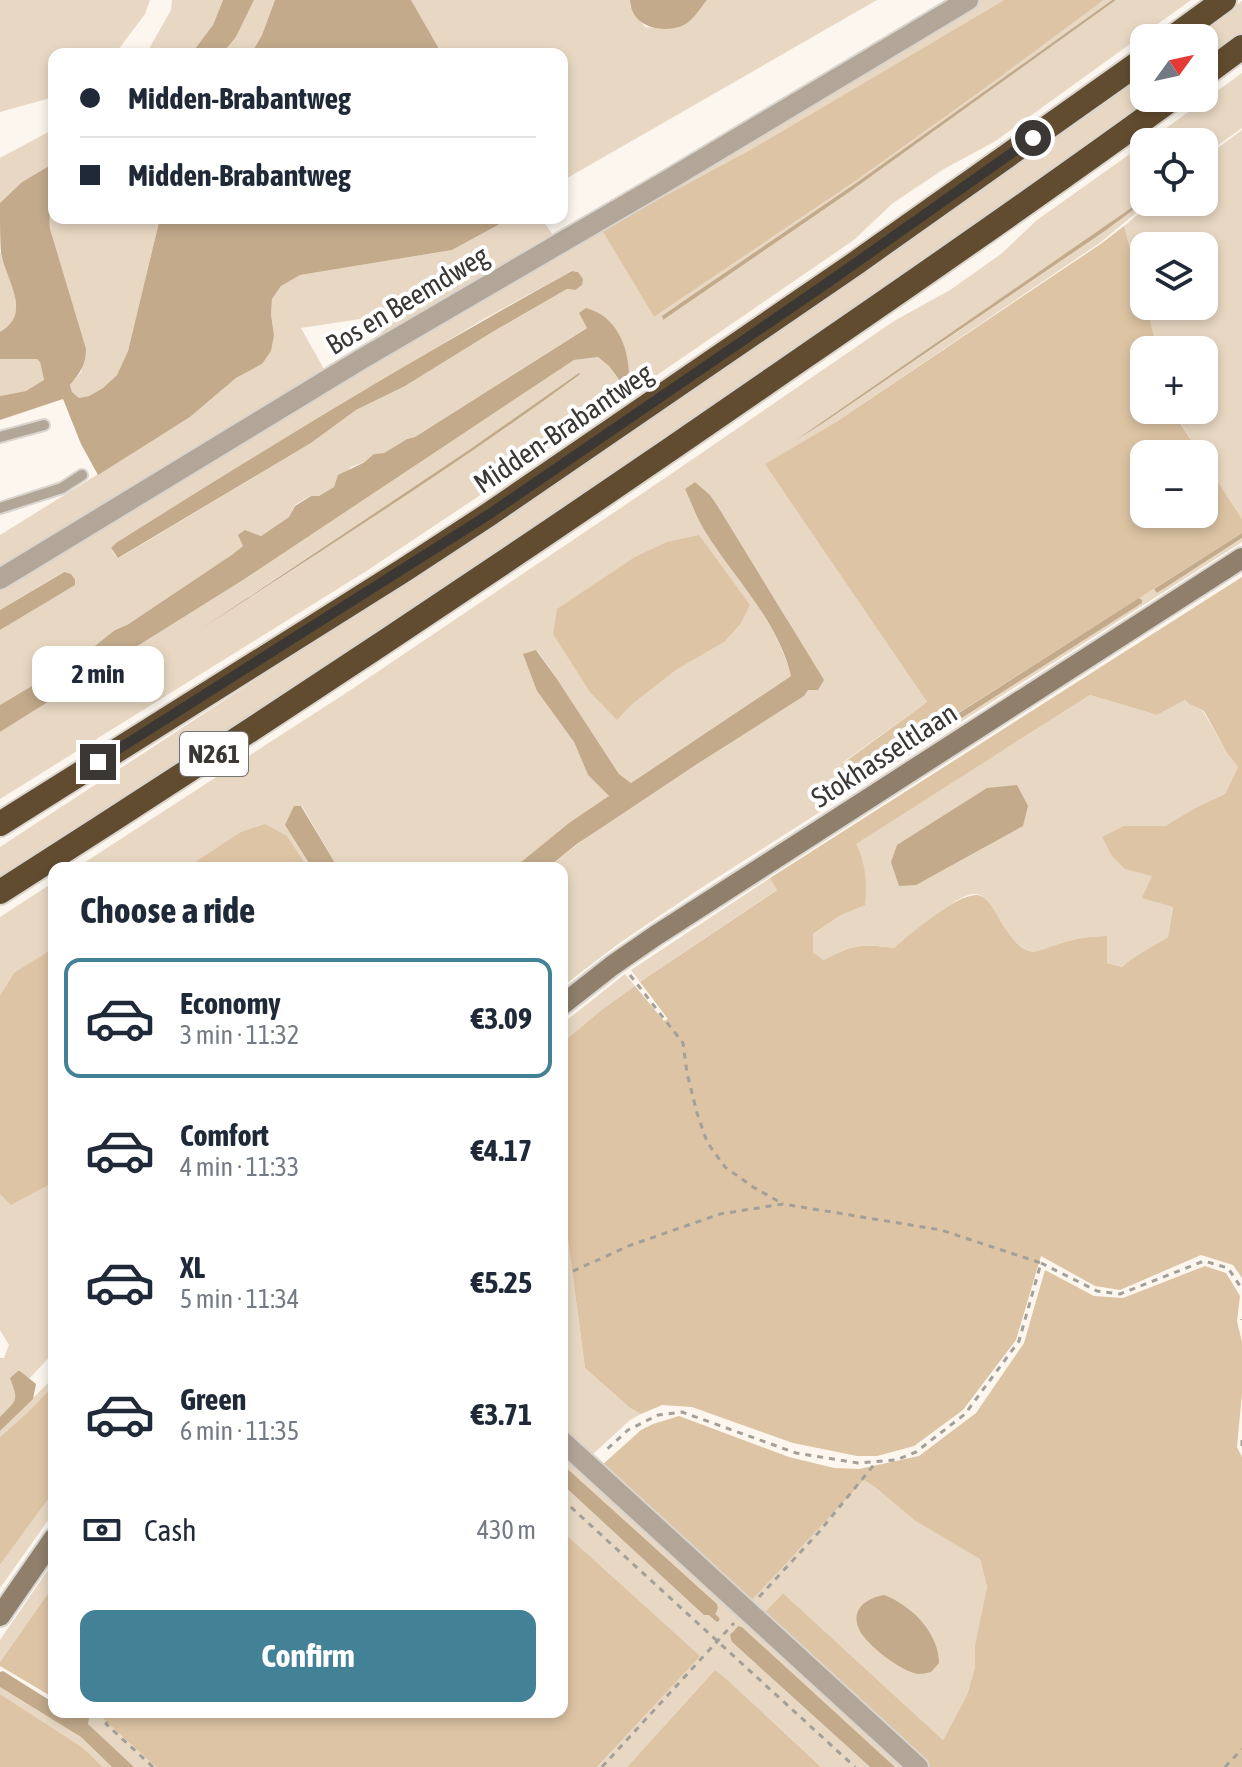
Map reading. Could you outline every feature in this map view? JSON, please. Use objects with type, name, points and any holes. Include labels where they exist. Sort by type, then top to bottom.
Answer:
[{"type":"highway","points":[[1191,24],[1224,0]]},
{"type":"highway","points":[[1218,65],[1242,47]]},
{"type":"highway","name":"Midden-Brabantweg","points":[[0,824],[488,515],[856,263],[1130,69]]},
{"type":"highway","name":"N261","points":[[0,892],[296,701],[618,486],[1153,112]]},
{"type":"street","name":"Bos en Beemdweg","points":[[0,579],[360,360],[968,0]]},
{"type":"street","name":"Stokhasseltlaan","points":[[568,1000],[655,936],[1242,558]]},
{"type":"street","points":[[568,1447],[918,1767]]},
{"type":"street","points":[[0,1616],[48,1547]]},
{"type":"lane","points":[[0,437],[44,425]]},
{"type":"lane","points":[[0,508],[62,488],[82,475]]},
{"type":"path","points":[[626,970],[683,1043],[687,1073],[707,1142],[725,1167],[783,1204]]},
{"type":"path","points":[[568,1273],[631,1245],[720,1214],[783,1204],[941,1230],[1041,1263],[1097,1291],[1120,1294],[1204,1261],[1228,1268],[1242,1289]]},
{"type":"path","points":[[589,1466],[628,1430],[658,1415],[682,1412],[796,1453],[858,1463],[896,1460],[916,1452],[965,1414],[1019,1341],[1041,1263]]},
{"type":"path","points":[[1242,1440],[1242,1446]]},
{"type":"path","points":[[602,1767],[819,1532],[877,1461]]},
{"type":"path","points":[[568,1504],[855,1767]]},
{"type":"path","points":[[110,1718],[106,1724],[153,1767]]},
{"type":"path","points":[[1225,1767],[1242,1749]]},
{"type":"shaded area","points":[[0,0],[150,0],[145,14],[120,48],[48,48],[48,99],[0,112]]},
{"type":"shaded area","points":[[172,0],[223,0],[213,25],[196,48],[149,48],[171,10]]},
{"type":"shaded area","points":[[223,0],[254,0],[236,37],[227,48],[196,48],[213,25]]},
{"type":"shaded area","points":[[254,0],[275,0],[254,48],[227,48],[236,37]]},
{"type":"shaded area","points":[[275,0],[411,0],[439,48],[254,48]]},
{"type":"shaded area","points":[[411,0],[630,0],[630,6],[645,27],[666,28],[688,22],[707,0],[877,0],[568,178],[568,48],[439,48]]},
{"type":"shaded area","points":[[630,0],[707,0],[687,23],[662,29],[640,21],[631,9]]},
{"type":"shaded area","points":[[980,0],[1004,0],[750,150],[650,205],[649,196]]},
{"type":"shaded area","points":[[1004,0],[1104,0],[857,180],[654,317],[600,227],[649,196],[650,204],[750,150]]},
{"type":"shaded area","points":[[1104,0],[1112,0],[856,183],[662,316],[663,320],[848,193],[1116,0],[1191,0],[1158,24],[1130,24],[1130,44],[994,142],[944,169],[893,203],[855,239],[530,462],[368,570],[0,799],[0,732],[243,580],[574,360],[598,357],[619,381],[580,313],[588,327],[415,437],[351,467],[334,487],[295,505],[289,517],[261,536],[251,533],[233,554],[115,630],[82,656],[0,705],[0,630],[74,585],[63,572],[0,610],[0,584],[600,227],[654,317],[857,180]],"holes":[[[572,271],[578,272],[575,290],[567,289],[405,386],[356,410],[311,443],[119,558],[115,555],[111,548],[184,501],[482,320]],[[501,429],[249,598],[248,597]]]},
{"type":"shaded area","points":[[1116,0],[848,193],[663,320],[662,316],[856,183]]},
{"type":"shaded area","points":[[1242,1],[1242,34],[1218,52],[1218,24],[1210,24]]},
{"type":"shaded area","points":[[1242,73],[1242,128],[1218,145],[1218,128],[1166,128],[1188,112],[1218,112],[1218,90]]},
{"type":"shaded area","points":[[1130,82],[1130,112],[1135,112],[866,303],[418,607],[0,879],[0,847],[442,558]]},
{"type":"shaded area","points":[[1242,130],[1242,519],[1218,482],[1218,440],[1191,440],[1181,424],[1218,424],[1218,336],[1154,336],[1150,320],[1218,320],[1218,232],[1130,232],[1130,248],[1124,226],[1136,216],[1218,216],[1218,148]]},
{"type":"shaded area","points":[[48,132],[48,167],[22,182],[0,203],[0,158]]},
{"type":"shaded area","points":[[1130,154],[1130,209],[810,431],[1130,212],[1132,216],[1101,242],[836,422],[766,464],[927,702],[842,763],[854,779],[863,774],[866,778],[1141,603],[1139,598],[1154,589],[1157,593],[1242,538],[1242,542],[698,890],[568,982],[568,862],[554,862],[641,800],[804,696],[787,619],[717,505],[695,482],[685,489],[698,520],[776,636],[791,676],[631,783],[619,774],[537,650],[537,691],[574,742],[588,775],[609,796],[526,862],[335,862],[302,806],[285,825],[308,862],[85,862],[349,691],[894,321],[950,290],[1001,254],[1037,220]]},
{"type":"shaded area","points":[[48,167],[48,224],[86,349],[82,368],[70,385],[79,398],[103,388],[117,375],[128,351],[159,224],[500,224],[452,250],[300,275],[281,286],[272,299],[274,335],[271,351],[262,364],[236,378],[190,417],[98,475],[81,444],[63,399],[0,420],[0,396],[26,391],[44,380],[37,359],[0,359],[0,332],[10,325],[16,306],[1,253],[0,203],[22,182]]},
{"type":"shaded area","points":[[1130,209],[1130,212],[1102,233],[796,440]]},
{"type":"shaded area","points":[[50,224],[159,224],[128,351],[117,375],[89,396],[79,398],[70,385],[82,371]]},
{"type":"shaded area","points":[[500,224],[545,224],[553,235],[362,352],[360,348],[382,333],[373,317],[301,328],[324,369],[355,350],[358,355],[0,572],[0,535],[190,417],[236,378],[262,364],[274,335],[272,299],[281,286],[299,275],[452,250]]},
{"type":"shaded area","points":[[1124,226],[1130,248],[1130,320],[1150,320],[1154,336],[1130,336],[1130,424],[1181,424],[1191,440],[1130,440],[1130,528],[1218,528],[1218,482],[1242,519],[1242,533],[854,779],[842,764],[927,702],[765,464],[836,422]]},
{"type":"shaded area","points":[[0,252],[12,286],[16,313],[13,322],[0,332]]},
{"type":"shaded area","points":[[572,271],[578,272],[583,279],[582,285],[575,290],[567,289],[405,386],[356,410],[311,443],[118,558],[111,548],[342,404]]},
{"type":"shaded area","points":[[586,308],[613,325],[623,342],[629,374],[620,381],[598,357],[574,360],[243,580],[0,732],[0,705],[82,656],[115,630],[233,554],[243,546],[238,535],[245,530],[261,536],[289,517],[295,506],[334,487],[338,475],[374,454],[384,453],[415,437],[587,328],[579,313]]},
{"type":"shaded area","points":[[0,359],[37,359],[44,381],[26,391],[0,396]]},
{"type":"shaded area","points":[[579,373],[439,473],[201,629],[469,450]]},
{"type":"shaded area","points":[[695,482],[710,495],[824,680],[818,690],[808,690],[804,696],[697,764],[554,862],[521,862],[569,823],[609,796],[588,775],[574,742],[537,691],[523,654],[536,650],[619,774],[631,783],[791,676],[776,636],[703,528],[685,489]]},
{"type":"shaded area","points":[[1242,533],[1242,538],[1157,593],[1154,589]]},
{"type":"shaded area","points":[[699,535],[750,605],[741,623],[724,642],[677,669],[632,704],[617,720],[590,692],[553,634],[557,609],[635,557],[667,542]]},
{"type":"shaded area","points":[[64,572],[71,574],[75,585],[0,630],[0,610]]},
{"type":"shaded area","points":[[1242,577],[1242,1278],[1233,1265],[1201,1255],[1120,1290],[1095,1286],[1041,1256],[1016,1340],[963,1410],[914,1446],[877,1456],[857,1456],[793,1443],[692,1407],[662,1405],[641,1414],[630,1408],[585,1368],[568,1240],[568,1038],[635,986],[664,1021],[668,1019],[640,982],[777,890],[770,878]],"holes":[[[1090,695],[1157,715],[1185,700],[1204,711],[1238,767],[1225,794],[1165,826],[1124,826],[1102,837],[1112,856],[1125,869],[1152,876],[1142,898],[1173,907],[1168,937],[1122,967],[1107,963],[1107,936],[1077,939],[1031,952],[1014,940],[988,901],[973,895],[936,914],[894,948],[858,946],[824,960],[813,953],[813,934],[841,915],[865,905],[865,873],[856,844]]]},
{"type":"shaded area","points":[[1139,598],[1142,603],[866,779],[863,774]]},
{"type":"shaded area","points":[[1090,695],[1157,715],[1185,700],[1203,711],[1238,767],[1225,794],[1165,826],[1124,826],[1173,906],[1168,937],[1122,967],[1107,963],[1107,936],[1076,939],[1031,952],[1012,937],[987,900],[975,894],[946,907],[894,948],[858,946],[824,960],[812,953],[812,935],[841,915],[865,904],[855,844]]},
{"type":"shaded area","points":[[1017,785],[1028,806],[1023,826],[916,885],[899,886],[891,862],[897,845],[987,788]]},
{"type":"shaded area","points":[[294,806],[301,806],[334,862],[308,862],[285,825]]},
{"type":"shaded area","points":[[265,824],[287,836],[304,862],[195,862],[241,832]]},
{"type":"shaded area","points":[[770,878],[778,889],[640,982],[631,970]]},
{"type":"shaded area","points":[[48,886],[48,1358],[29,1379],[20,1371],[13,1375],[16,1398],[0,1417],[0,1358],[4,1358],[9,1345],[0,1330],[0,917]]},
{"type":"shaded area","points":[[48,952],[48,1185],[11,1205],[0,1194],[0,996],[14,973]]},
{"type":"shaded area","points":[[625,974],[635,986],[568,1038],[568,1019]]},
{"type":"shaded area","points":[[568,1240],[585,1368],[641,1414],[630,1420],[591,1456],[749,1602],[864,1480],[980,1559],[987,1587],[975,1667],[967,1695],[943,1740],[783,1593],[762,1615],[568,1441]]},
{"type":"shaded area","points":[[1205,1266],[1226,1273],[1240,1296],[1237,1321],[1242,1342],[1242,1393],[1237,1447],[1242,1457],[1242,1767],[927,1767],[762,1615],[783,1593],[943,1740],[967,1695],[975,1667],[975,1646],[987,1587],[980,1559],[916,1521],[864,1480],[749,1603],[601,1466],[641,1430],[679,1416],[789,1457],[834,1468],[859,1469],[919,1456],[976,1413],[1024,1343],[1045,1270],[1094,1296],[1123,1298]]},
{"type":"shaded area","points":[[18,1371],[36,1384],[33,1399],[0,1431],[0,1417],[15,1400],[10,1378]]},
{"type":"shaded area","points":[[48,1383],[48,1391],[27,1413],[0,1437],[0,1431]]},
{"type":"shaded area","points":[[48,1391],[48,1499],[0,1565],[0,1437]]},
{"type":"shaded area","points":[[568,1453],[912,1767],[895,1767],[738,1626],[732,1632],[732,1642],[870,1767],[821,1767],[715,1670],[627,1767],[597,1767],[699,1656],[568,1536],[568,1489],[704,1614],[718,1608],[568,1469]]},
{"type":"shaded area","points":[[568,1469],[717,1604],[715,1615],[704,1615],[568,1490]]},
{"type":"shaded area","points":[[48,1499],[48,1520],[0,1588],[0,1565]]},
{"type":"shaded area","points":[[568,1536],[700,1656],[597,1767],[156,1767],[102,1718],[568,1718]]},
{"type":"shaded area","points":[[48,1570],[48,1594],[0,1662],[0,1640]]},
{"type":"shaded area","points":[[48,1594],[48,1694],[0,1666]]},
{"type":"shaded area","points":[[884,1595],[913,1613],[929,1631],[939,1663],[931,1672],[918,1674],[894,1663],[876,1649],[859,1629],[858,1610],[866,1602]]},
{"type":"shaded area","points":[[738,1626],[895,1767],[870,1767],[732,1642],[730,1635]]},
{"type":"shaded area","points":[[715,1670],[724,1677],[821,1767],[627,1767]]},
{"type":"shaded area","points":[[0,1672],[48,1699],[48,1717],[0,1687]]},
{"type":"shaded area","points":[[0,1687],[81,1737],[112,1767],[103,1767],[82,1747],[0,1694]]},
{"type":"shaded area","points":[[0,1694],[82,1747],[103,1767],[0,1767]]},
{"type":"shaded area","points":[[50,1718],[90,1718],[88,1724],[134,1767],[112,1767],[81,1737]]},
{"type":"shaded area","points":[[102,1718],[156,1767],[134,1767],[88,1724],[89,1719]]},
{"type":"waterway","points":[[708,1611],[717,1619]]},
{"type":"route","points":[[98,762],[488,515],[1033,138]]}]
